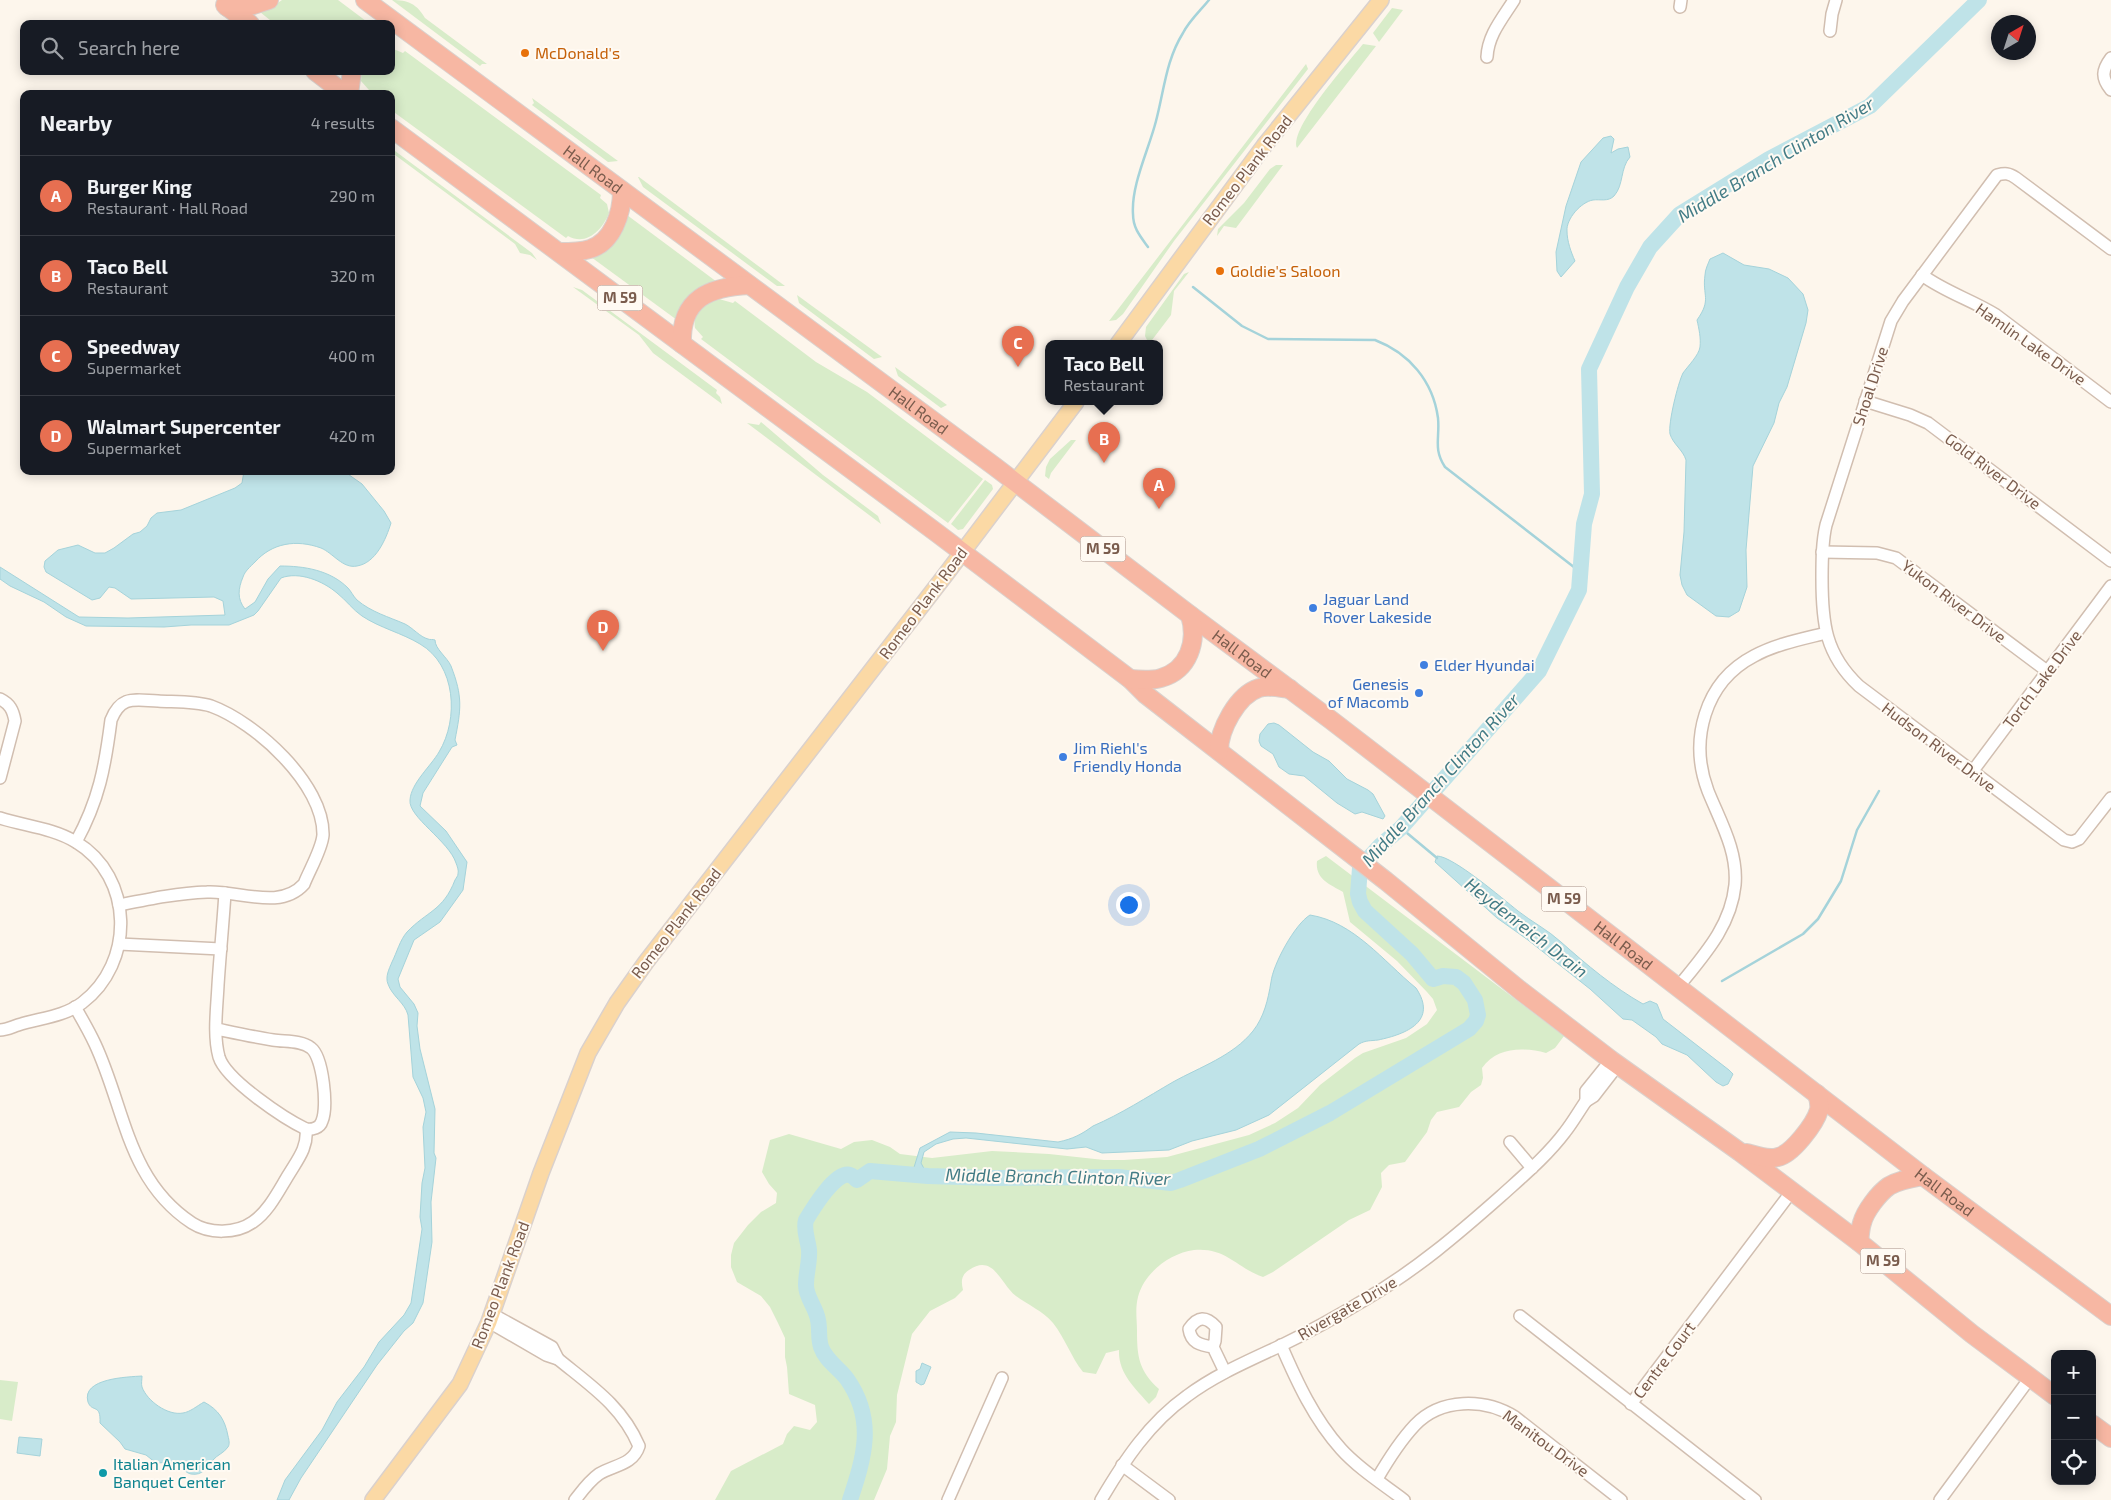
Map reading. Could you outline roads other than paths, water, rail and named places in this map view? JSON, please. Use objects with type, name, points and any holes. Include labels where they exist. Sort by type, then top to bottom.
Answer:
[{"type":"highway","points":[[223,3],[250,6],[269,0]]},
{"type":"highway","name":"Hall Road","points":[[365,0],[392,20]]},
{"type":"highway","points":[[223,3],[245,20]]},
{"type":"highway","name":"Hall Road","points":[[395,22],[1016,483],[1190,616],[1290,689],[1679,986],[1923,1176],[2111,1316]]},
{"type":"highway","points":[[395,35],[409,33]]},
{"type":"highway","points":[[319,75],[340,90]]},
{"type":"highway","points":[[350,90],[351,75]]},
{"type":"highway","name":"M 59","points":[[395,131],[962,552],[1130,680],[1145,694],[1386,881],[1521,991],[1614,1062],[1740,1152],[1860,1242],[1965,1328],[2054,1395]]},
{"type":"highway","points":[[558,252],[588,250],[602,242],[618,219],[622,203],[622,191]]},
{"type":"highway","points":[[682,344],[684,320],[688,311],[700,297],[719,288],[749,285]]},
{"type":"highway","points":[[1130,680],[1156,679],[1169,675],[1177,669],[1190,652],[1193,642],[1194,634],[1190,616]]},
{"type":"highway","points":[[1219,751],[1223,728],[1242,700],[1258,689],[1269,687],[1290,689]]},
{"type":"highway","points":[[1740,1152],[1768,1158],[1785,1155],[1793,1148],[1815,1119],[1820,1104],[1818,1094]]},
{"type":"highway","points":[[1860,1242],[1862,1222],[1884,1191],[1890,1185],[1923,1176]]},
{"type":"highway","points":[[2096,1427],[2111,1438]]},
{"type":"main road","name":"Romeo Plank Road","points":[[1121,340],[1264,146],[1381,0]]},
{"type":"main road","name":"Romeo Plank Road","points":[[373,1500],[460,1384],[491,1318],[541,1173],[588,1053],[612,1010],[646,962],[1016,483],[1074,405]]},
{"type":"street","points":[[1487,57],[1487,48],[1494,31],[1514,0]]},
{"type":"street","points":[[1830,30],[1836,0]]},
{"type":"street","points":[[2111,58],[2103,71],[2103,78],[2111,90]]},
{"type":"street","name":"Shoal Drive","points":[[1826,633],[1822,613],[1822,552],[1826,525],[1891,321],[1903,301],[1992,180],[1997,175],[2003,173],[2010,174],[2111,249]]},
{"type":"street","name":"Hamlin Lake Drive","points":[[1922,275],[1944,290],[1996,315],[2111,402]]},
{"type":"street","name":"Gold River Drive","points":[[1865,401],[1910,415],[1928,423],[2111,561]]},
{"type":"street","name":"Yukon River Drive","points":[[1822,552],[1877,553],[1896,558],[2047,671]]},
{"type":"street","name":"Torch Lake Drive","points":[[1972,772],[2111,586]]},
{"type":"street","points":[[1679,986],[1722,931],[1731,909],[1736,883],[1735,864],[1731,847],[1700,766],[1699,742],[1706,710],[1719,686],[1744,661],[1772,648],[1826,633]]},
{"type":"street","name":"Hudson River Drive","points":[[1826,633],[1838,661],[1855,683],[2058,837],[2072,842],[2083,834],[2111,798]]},
{"type":"street","points":[[0,699],[9,705],[14,712],[15,721],[0,778]]},
{"type":"street","points":[[76,842],[100,788],[111,720],[120,705],[132,700],[209,705],[229,715],[278,751],[310,790],[321,822],[323,836],[304,884],[290,895],[274,897],[210,891],[120,905]]},
{"type":"street","points":[[0,818],[50,830],[76,842],[97,860],[112,883],[120,905],[121,922],[119,944],[112,967],[94,992],[75,1007],[57,1015],[1,1031]]},
{"type":"street","points":[[217,1029],[298,1043],[311,1048],[318,1058],[323,1077],[324,1108],[322,1122],[319,1126],[306,1130],[262,1102],[228,1071],[219,1059],[217,1029],[225,893]]},
{"type":"street","points":[[119,944],[221,949]]},
{"type":"street","points":[[75,1007],[95,1044],[134,1153],[146,1177],[178,1212],[194,1224],[212,1231],[230,1231],[253,1223],[272,1203],[306,1146],[306,1130]]},
{"type":"street","name":"Rivergate Drive","points":[[1101,1500],[1139,1441],[1172,1408],[1192,1392],[1225,1372],[1281,1345],[1365,1300],[1419,1265],[1459,1233],[1532,1168],[1565,1133],[1586,1100],[1586,1091],[1614,1062]]},
{"type":"street","points":[[1510,1142],[1532,1168]]},
{"type":"street","name":"Centre Court","points":[[1755,1500],[1631,1404],[1792,1191]]},
{"type":"street","points":[[1520,1316],[1631,1404]]},
{"type":"street","points":[[491,1318],[546,1355],[558,1359],[616,1408],[631,1428],[639,1446],[632,1458],[599,1474],[575,1500]]},
{"type":"street","points":[[1281,1345],[1303,1393],[1329,1434],[1342,1449],[1404,1500]]},
{"type":"street","points":[[1212,1346],[1225,1372]]},
{"type":"street","points":[[948,1500],[1002,1378]]},
{"type":"street","points":[[1940,1500],[2030,1378]]},
{"type":"street","name":"Manitou Drive","points":[[1377,1479],[1403,1440],[1420,1421],[1445,1407],[1472,1404],[1496,1408],[1514,1417],[1621,1500]]},
{"type":"street","points":[[1122,1465],[1169,1500]]},
{"type":"water","points":[[1611,136],[1614,139],[1611,153],[1628,147],[1630,157],[1614,196],[1607,200],[1588,201],[1575,212],[1569,221],[1567,235],[1575,261],[1561,277],[1557,271],[1556,252],[1566,206],[1581,162],[1603,138]]},
{"type":"water","points":[[1723,253],[1744,265],[1769,269],[1788,278],[1803,294],[1808,310],[1787,387],[1779,403],[1774,423],[1753,466],[1746,550],[1747,587],[1739,611],[1729,617],[1716,616],[1687,595],[1682,585],[1680,575],[1684,532],[1686,460],[1670,434],[1670,421],[1681,378],[1700,347],[1697,320],[1702,313],[1705,302],[1704,282],[1706,269],[1710,259]]},
{"type":"water","points":[[243,475],[349,475],[362,484],[384,511],[391,523],[383,543],[375,555],[364,564],[357,566],[347,565],[325,550],[312,545],[285,544],[269,551],[250,567],[243,577],[239,594],[245,609],[255,602],[268,579],[280,566],[307,568],[325,573],[341,582],[357,600],[368,608],[405,624],[425,638],[435,640],[437,647],[451,666],[458,686],[460,703],[455,740],[457,745],[452,747],[423,793],[420,806],[446,831],[467,862],[463,890],[440,922],[414,940],[398,979],[400,987],[414,1004],[418,1013],[417,1026],[420,1049],[435,1109],[434,1153],[436,1158],[431,1202],[432,1242],[423,1303],[413,1323],[404,1331],[377,1365],[301,1478],[289,1500],[277,1500],[285,1480],[322,1430],[337,1402],[364,1367],[379,1342],[404,1315],[411,1303],[422,1229],[420,1217],[425,1168],[423,1127],[426,1112],[423,1098],[413,1077],[408,1015],[392,992],[387,979],[400,942],[414,925],[440,905],[458,875],[458,868],[452,855],[446,846],[415,814],[410,800],[414,787],[439,752],[450,724],[450,694],[447,679],[441,665],[432,653],[420,644],[359,614],[331,589],[310,578],[288,576],[281,578],[254,615],[229,625],[164,627],[86,626],[66,617],[44,602],[10,586],[0,579],[0,567],[79,617],[128,618],[225,615],[223,601],[214,597],[131,599],[115,588],[109,587],[100,598],[92,600],[46,572],[44,567],[45,561],[58,550],[78,545],[95,553],[105,553],[133,534],[140,532],[157,513],[181,510],[235,488],[242,483]]},
{"type":"water","points":[[1274,723],[1313,752],[1329,761],[1347,779],[1373,794],[1385,816],[1383,819],[1362,812],[1355,814],[1337,803],[1304,776],[1289,774],[1279,767],[1273,754],[1261,746],[1259,741],[1260,734],[1268,724]]},
{"type":"water","points":[[1437,856],[1466,870],[1621,990],[1643,1004],[1650,1001],[1657,1004],[1663,1019],[1733,1074],[1728,1084],[1723,1086],[1716,1082],[1687,1055],[1662,1044],[1656,1037],[1632,1020],[1623,1019],[1590,989],[1497,918],[1435,862]]},
{"type":"water","points":[[1310,915],[1326,919],[1354,934],[1416,988],[1422,999],[1423,1009],[1421,1017],[1416,1024],[1409,1030],[1399,1034],[1359,1044],[1269,1115],[1236,1130],[1192,1141],[1169,1150],[1102,1153],[1086,1147],[1067,1149],[966,1138],[953,1139],[936,1144],[924,1152],[921,1163],[928,1176],[911,1177],[920,1148],[950,1132],[1063,1141],[1081,1134],[1226,1054],[1245,1040],[1257,1026],[1265,1008],[1273,974],[1280,955],[1298,927]]},
{"type":"water","points":[[922,1363],[931,1367],[924,1384],[921,1385],[916,1382],[916,1371],[920,1369]]},
{"type":"water","points":[[142,1376],[142,1386],[148,1397],[165,1410],[183,1413],[204,1402],[214,1408],[223,1420],[227,1430],[229,1446],[199,1474],[185,1471],[176,1462],[156,1463],[146,1455],[125,1449],[100,1423],[98,1410],[88,1402],[88,1394],[92,1388],[98,1383],[107,1380]]},
{"type":"water","points":[[19,1437],[42,1439],[40,1456],[17,1453]]},
{"type":"waterway","points":[[1148,247],[1134,224],[1133,203],[1135,191],[1156,121],[1166,76],[1177,43],[1188,24],[1209,0]]},
{"type":"waterway","name":"Middle Branch Clinton River","points":[[850,1500],[860,1469],[865,1439],[862,1409],[847,1379],[823,1352],[817,1315],[806,1290],[809,1254],[805,1231],[806,1220],[825,1192],[838,1179],[844,1175],[850,1175],[857,1180],[870,1171],[928,1176],[994,1178],[1118,1177],[1171,1183],[1259,1149],[1330,1113],[1469,1029],[1476,1021],[1478,1015],[1475,1000],[1464,983],[1456,977],[1443,976],[1433,979],[1412,954],[1365,911],[1358,894],[1360,868],[1381,845],[1401,828],[1539,671],[1579,590],[1584,524],[1592,494],[1589,369],[1627,287],[1650,247],[1680,214],[1769,159],[1870,106],[1979,0]]},
{"type":"waterway","points":[[1193,287],[1242,326],[1268,339],[1375,340],[1398,352],[1417,370],[1431,392],[1438,418],[1439,455],[1445,467],[1579,571]]},
{"type":"waterway","name":"Heydenreich Drain","points":[[1722,981],[1803,934],[1818,919],[1841,881],[1857,830],[1879,791]]},
{"type":"waterway","name":"Heydenreich Drain","points":[[1401,828],[1437,858]]},
{"type":"place","name":"McDonald's","points":[[525,53]]},
{"type":"place","name":"Goldie's Saloon","points":[[1220,271]]},
{"type":"place","name":"Speedway","points":[[1018,367]]},
{"type":"place","name":"Taco Bell","points":[[1104,463]]},
{"type":"place","name":"Burger King","points":[[1159,509]]},
{"type":"place","name":"Jaguar Land Rover Lakeside","points":[[1313,608]]},
{"type":"place","name":"Walmart Supercenter","points":[[603,651]]},
{"type":"place","name":"Elder Hyundai","points":[[1424,665]]},
{"type":"place","name":"Genesis of Macomb","points":[[1419,693]]},
{"type":"place","name":"Jim Riehl's Friendly Honda","points":[[1063,757]]},
{"type":"place","name":"Italian American Banquet Center","points":[[103,1473]]}]
